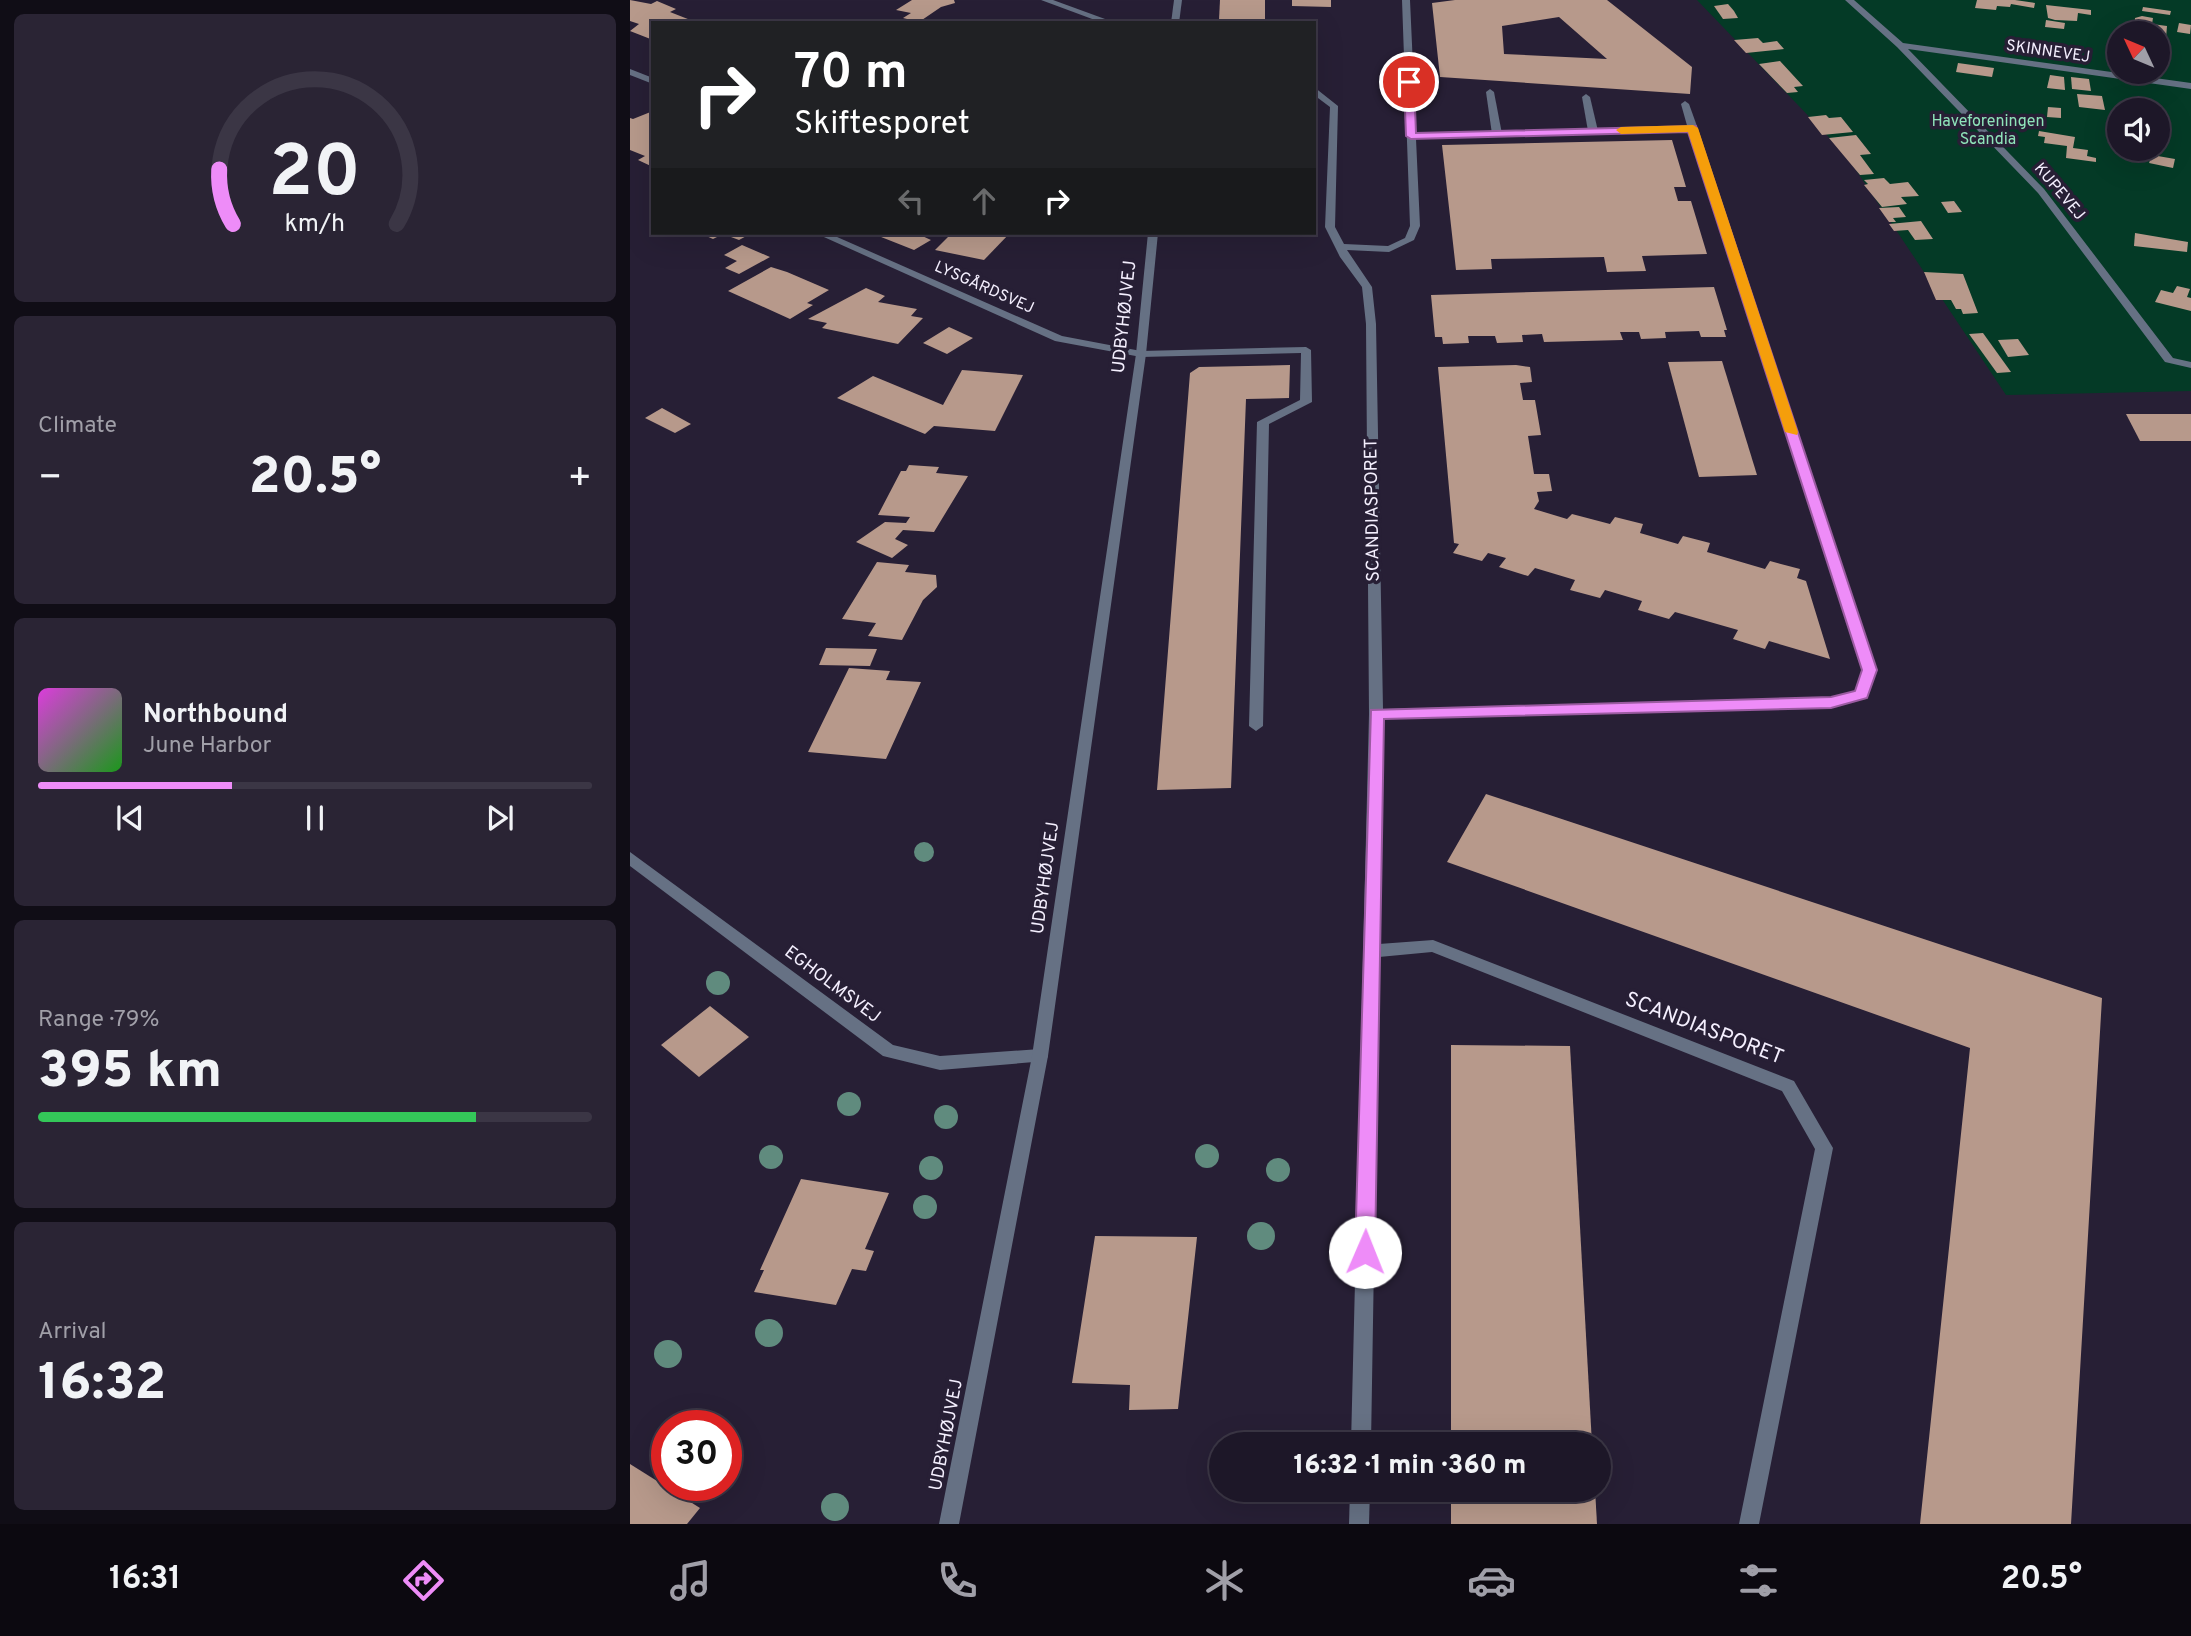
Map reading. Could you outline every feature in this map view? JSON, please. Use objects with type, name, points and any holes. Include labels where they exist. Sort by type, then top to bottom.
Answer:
[{"type":"street","points":[[1045,0],[1106,21]]},
{"type":"street","points":[[1175,21],[1178,0]]},
{"type":"street","points":[[1341,247],[1390,249],[1409,240],[1415,226],[1406,0]]},
{"type":"street","name":"KUPEVEJ","points":[[1849,0],[1900,46],[2041,191],[2169,360],[2191,365]]},
{"type":"street","name":"SKINNEVEJ","points":[[1900,46],[2191,86]]},
{"type":"street","points":[[630,72],[651,81]]},
{"type":"street","name":"SCANDIASPORET","points":[[1316,92],[1335,106],[1331,227],[1367,287],[1371,324],[1376,714],[1361,1432]]},
{"type":"street","points":[[1490,92],[1497,134]]},
{"type":"street","points":[[1586,97],[1593,131]]},
{"type":"street","points":[[1376,714],[1831,703],[1861,694],[1870,670],[1685,104]]},
{"type":"street","points":[[1411,136],[1693,128]]},
{"type":"street","name":"LYSGÅRDSVEJ","points":[[825,235],[1059,339],[1141,354],[1306,350],[1306,402],[1264,422],[1256,726]]},
{"type":"street","name":"UDBYHØJVEJ","points":[[949,1524],[1040,1056],[1141,354],[1153,235]]},
{"type":"street","name":"EGHOLMSVEJ","points":[[630,859],[889,1051],[940,1063],[1040,1056]]},
{"type":"street","name":"SCANDIASPORET","points":[[1371,951],[1433,946],[1788,1086],[1824,1147],[1749,1524]]},
{"type":"street","points":[[1359,1524],[1360,1502]]},
{"type":"green space","name":"Haveforeningen Scandia","points":[[1697,0],[2191,0],[2191,391],[2006,395],[1846,155]]},
{"type":"building","points":[[630,0],[651,4],[657,1],[676,9],[670,12],[693,21],[651,21],[651,39],[630,31],[639,24],[630,21]]},
{"type":"building","points":[[912,0],[954,0],[955,3],[941,7],[920,21],[903,18],[911,13],[896,10]]},
{"type":"building","points":[[1220,0],[1265,0],[1265,19],[1219,20]]},
{"type":"building","points":[[1292,0],[1331,0],[1331,7],[1292,6]]},
{"type":"building","points":[[1455,0],[1607,0],[1692,67],[1690,94],[1440,77],[1432,3]],"holes":[[[1559,17],[1607,59],[1504,54],[1502,26]]]},
{"type":"building","points":[[1977,0],[2035,3],[2034,8],[2011,4],[2010,7],[1997,6],[1996,10],[1975,8]]},
{"type":"building","points":[[1728,4],[1738,18],[1723,19],[1714,6]]},
{"type":"building","points":[[2046,5],[2091,10],[2091,15],[2078,13],[2077,21],[2055,20],[2048,18]]},
{"type":"building","points":[[2143,7],[2171,11],[2170,15],[2142,11]]},
{"type":"building","points":[[2135,18],[2153,18],[2152,21],[2135,21]]},
{"type":"building","points":[[2046,20],[2065,23],[2064,29],[2045,27]]},
{"type":"building","points":[[2179,23],[2191,25],[2190,34],[2177,32]]},
{"type":"building","points":[[1758,38],[1763,43],[1777,41],[1784,49],[1746,53],[1734,40]]},
{"type":"building","points":[[1780,61],[1803,86],[1794,87],[1798,92],[1787,93],[1759,64]]},
{"type":"building","points":[[1958,63],[1994,68],[1992,77],[1956,72]]},
{"type":"building","points":[[2050,75],[2064,77],[2065,90],[2047,88]]},
{"type":"building","points":[[2071,77],[2089,79],[2091,91],[2072,89]]},
{"type":"building","points":[[2077,94],[2102,96],[2105,110],[2079,107]]},
{"type":"building","points":[[2048,107],[2061,108],[2061,118],[2047,117]]},
{"type":"building","points":[[651,112],[651,166],[638,160],[645,156],[630,150],[630,118]]},
{"type":"building","points":[[1826,115],[1829,118],[1841,117],[1853,132],[1822,135],[1808,117]]},
{"type":"building","points":[[2039,131],[2075,137],[2073,148],[2088,150],[2087,156],[2096,158],[2096,162],[2066,158],[2067,146],[2044,143],[2045,137],[2038,136]]},
{"type":"building","points":[[1856,135],[1871,154],[1860,155],[1874,174],[1860,175],[1829,138]]},
{"type":"building","points":[[1672,140],[1686,187],[1674,187],[1678,201],[1691,201],[1707,254],[1642,256],[1646,271],[1607,272],[1604,257],[1491,259],[1492,269],[1456,270],[1442,145]]},
{"type":"building","points":[[2175,159],[2173,168],[2149,163],[2150,161]]},
{"type":"building","points":[[1884,178],[1890,184],[1908,182],[1919,196],[1901,197],[1907,204],[1882,207],[1864,185],[1868,184],[1864,180]]},
{"type":"building","points":[[1954,201],[1962,212],[1948,213],[1941,202]]},
{"type":"building","points":[[1899,207],[1906,217],[1893,218],[1896,222],[1889,222],[1879,208]]},
{"type":"building","points":[[1921,221],[1933,239],[1915,240],[1908,230],[1894,231],[1889,224]]},
{"type":"building","points":[[2135,233],[2188,242],[2187,252],[2134,246]]},
{"type":"building","points":[[704,235],[721,235],[713,239]]},
{"type":"building","points":[[726,235],[748,235],[739,240]]},
{"type":"building","points":[[876,235],[920,235],[931,240],[914,250]]},
{"type":"building","points":[[950,235],[1008,235],[984,260],[935,250]]},
{"type":"building","points":[[742,245],[770,257],[739,274],[725,268],[737,261],[724,255]]},
{"type":"building","points":[[771,267],[829,290],[807,303],[813,305],[790,319],[728,291]]},
{"type":"building","points":[[1924,272],[1963,274],[1978,313],[1963,314],[1951,300],[1936,300]]},
{"type":"building","points":[[2177,286],[2190,289],[2187,297],[2191,298],[2191,311],[2155,302],[2161,290],[2173,293]]},
{"type":"building","points":[[1714,287],[1727,330],[1724,330],[1726,337],[1701,337],[1699,331],[1665,332],[1666,338],[1641,339],[1639,332],[1620,332],[1623,340],[1544,342],[1542,334],[1522,335],[1523,342],[1497,343],[1495,336],[1468,336],[1469,343],[1443,344],[1442,337],[1435,337],[1431,295]]},
{"type":"building","points":[[866,288],[885,296],[878,302],[917,309],[911,316],[923,318],[898,344],[822,328],[827,323],[808,319]]},
{"type":"building","points":[[949,327],[973,338],[947,354],[923,343]]},
{"type":"building","points":[[1983,333],[2011,372],[1997,373],[1969,334]]},
{"type":"building","points":[[2018,339],[2029,355],[2008,357],[1998,340]]},
{"type":"building","points":[[1722,361],[1757,475],[1699,477],[1668,362]]},
{"type":"building","points":[[1290,365],[1289,398],[1246,399],[1231,788],[1157,790],[1190,373],[1199,367]]},
{"type":"building","points":[[1438,367],[1530,367],[1532,382],[1520,383],[1523,400],[1535,400],[1541,435],[1528,436],[1534,474],[1549,474],[1552,491],[1537,492],[1539,501],[1534,509],[1567,519],[1572,514],[1610,524],[1615,517],[1643,524],[1640,533],[1678,544],[1683,536],[1710,543],[1707,552],[1765,569],[1770,561],[1800,569],[1797,578],[1806,581],[1830,659],[1769,641],[1765,649],[1733,639],[1738,630],[1675,612],[1669,619],[1638,610],[1642,601],[1605,590],[1600,598],[1570,590],[1575,580],[1535,568],[1528,576],[1499,567],[1506,558],[1488,553],[1482,561],[1453,553],[1459,544],[1454,543]]},
{"type":"building","points":[[962,370],[1023,375],[995,431],[934,426],[925,434],[837,398],[873,376],[943,405]]},
{"type":"building","points":[[662,408],[691,424],[675,433],[645,418]]},
{"type":"building","points":[[2126,414],[2191,414],[2191,441],[2140,441]]},
{"type":"building","points":[[909,465],[939,467],[936,473],[968,476],[934,532],[903,530],[895,539],[908,545],[892,558],[856,542],[885,522],[906,523],[910,517],[878,515],[901,471],[906,471]]},
{"type":"building","points":[[877,562],[909,565],[905,572],[936,575],[937,587],[923,600],[902,640],[868,636],[876,623],[842,619]]},
{"type":"building","points":[[826,648],[877,649],[870,666],[819,665]]},
{"type":"building","points":[[849,668],[890,671],[886,680],[921,682],[886,759],[808,752]]},
{"type":"building","points":[[1486,794],[2102,998],[2071,1524],[1920,1524],[1970,1048],[1447,862]]},
{"type":"building","points":[[710,1006],[749,1037],[699,1077],[661,1045]]},
{"type":"building","points":[[1451,1045],[1570,1046],[1591,1432],[1451,1432]]},
{"type":"building","points":[[801,1179],[889,1193],[865,1249],[874,1251],[866,1271],[852,1269],[836,1305],[754,1292],[764,1270],[760,1270]]},
{"type":"building","points":[[1095,1236],[1197,1237],[1178,1409],[1129,1410],[1130,1385],[1072,1383]]},
{"type":"building","points":[[630,1464],[651,1477],[651,1501],[689,1501],[700,1508],[687,1524],[630,1524]]},
{"type":"building","points":[[1451,1502],[1596,1502],[1597,1524],[1451,1524]]},
{"type":"slow traffic","points":[[1621,130],[1693,128],[1792,432]]},
{"type":"route","points":[[1365,1252],[1376,714],[1831,703],[1861,694],[1870,670],[1693,128],[1411,136],[1409,82]]}]
